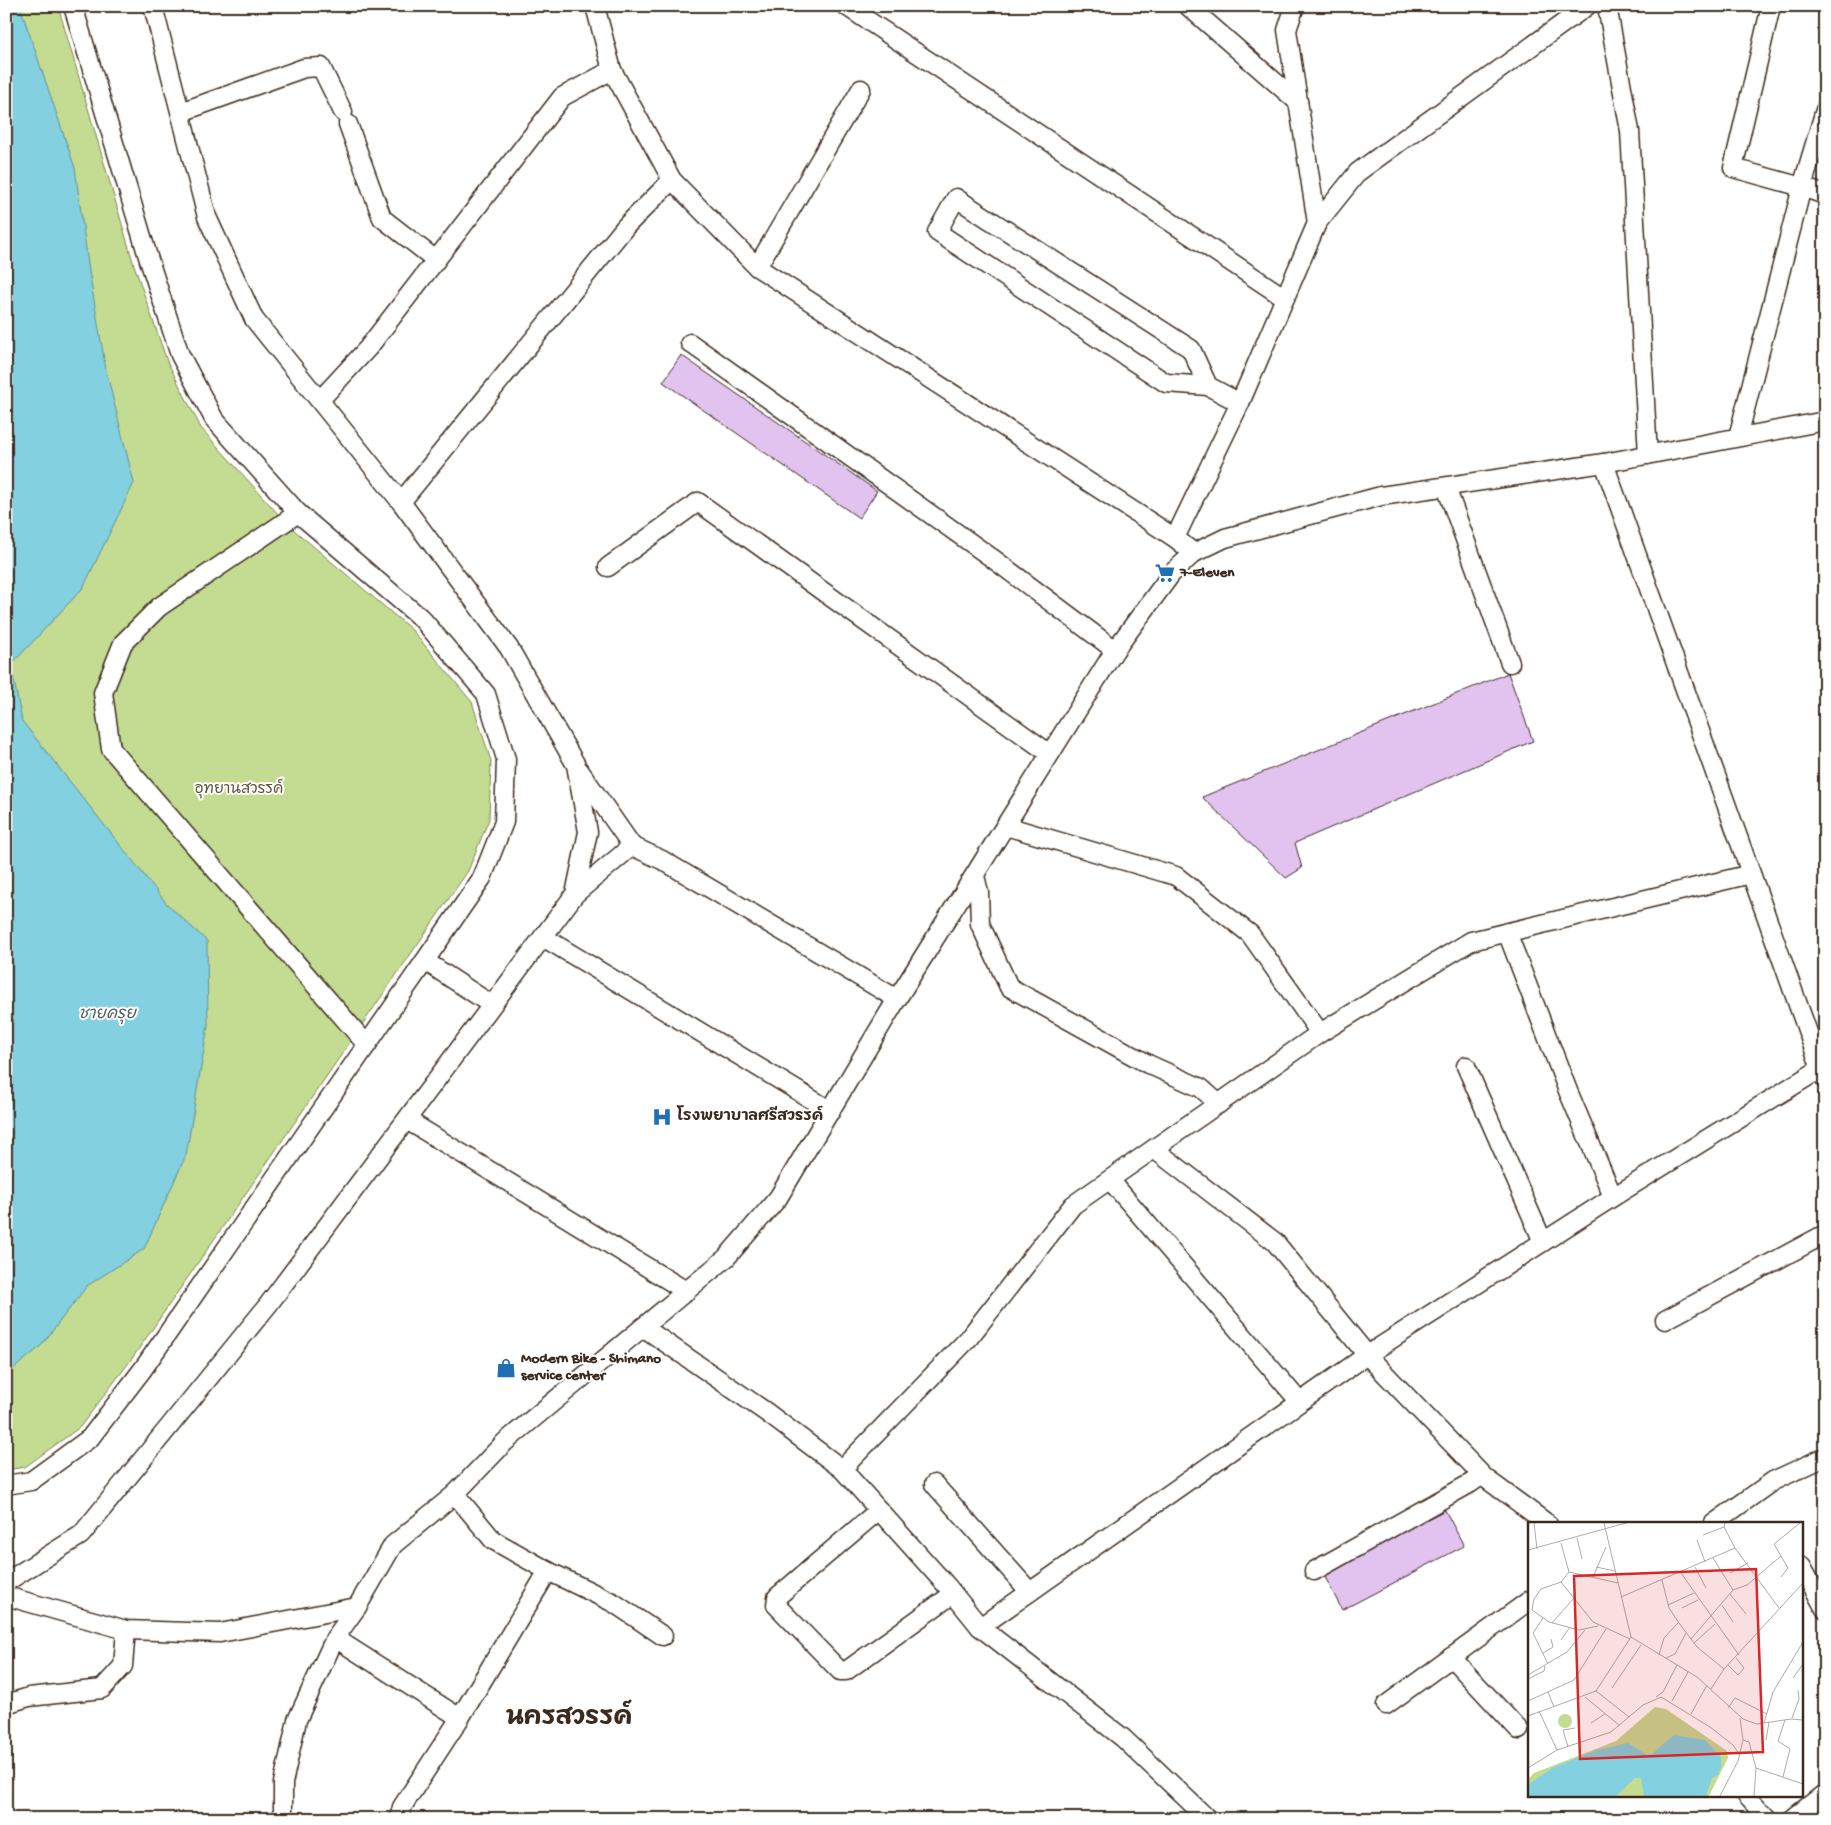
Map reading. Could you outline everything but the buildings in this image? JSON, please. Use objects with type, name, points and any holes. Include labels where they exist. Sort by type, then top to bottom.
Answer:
[{"type":"street","points":[[6,1485],[31,1481],[90,1438],[143,1369],[482,878],[504,822],[506,759],[486,694],[422,619],[298,513],[214,419],[180,355],[149,260],[73,6]]},
{"type":"street","points":[[153,6],[207,217],[254,319],[401,502],[509,648],[576,765],[632,846],[662,860],[898,998]]},
{"type":"street","points":[[595,6],[612,70],[672,180],[757,267],[1175,538],[1194,553]]},
{"type":"street","points":[[846,6],[1285,298]]},
{"type":"street","points":[[1188,6],[1298,102]]},
{"type":"street","points":[[1295,6],[1287,30],[1317,223]]},
{"type":"street","points":[[1175,538],[1240,403],[1317,223],[1358,172],[1587,6]]},
{"type":"street","points":[[1607,6],[1630,131],[1648,455]]},
{"type":"street","points":[[1771,6],[1733,168],[1825,195]]},
{"type":"street","points":[[181,112],[304,68],[320,67],[345,118],[382,218],[436,260]]},
{"type":"street","points":[[320,400],[368,348],[562,97],[612,70]]},
{"type":"street","points":[[757,267],[861,89]]},
{"type":"street","points":[[1738,438],[1802,187],[1825,110]]},
{"type":"street","points":[[401,502],[626,226],[672,180]]},
{"type":"street","points":[[1208,386],[1190,349],[956,198],[937,232],[1166,383],[1208,386],[1240,403]]},
{"type":"street","points":[[690,343],[984,553],[1115,650]]},
{"type":"street","points":[[283,1819],[282,1783],[298,1720],[335,1638],[393,1545],[455,1494],[505,1442],[726,1258],[778,1198],[898,998],[1115,650],[1172,574],[1194,553],[1225,538],[1381,496],[1604,463],[1825,421]]},
{"type":"street","points":[[980,1627],[1367,1355],[1613,1197],[1822,1074],[1604,463]]},
{"type":"street","points":[[1446,487],[1510,663]]},
{"type":"street","points":[[608,567],[698,502],[1050,754]]},
{"type":"street","points":[[298,513],[158,607],[123,643],[103,693],[111,749],[367,1045]]},
{"type":"street","points":[[575,894],[588,832],[576,765]]},
{"type":"street","points":[[1006,826],[1176,876],[1250,934],[1320,1033]]},
{"type":"street","points":[[6,1582],[81,1535],[268,1305],[575,894],[632,846]]},
{"type":"street","points":[[842,1469],[968,1339],[1073,1205],[1320,1033],[1471,941],[1751,874]]},
{"type":"street","points":[[974,876],[979,892],[980,924],[1009,987],[1148,1064],[1201,1088],[1219,1104]]},
{"type":"street","points":[[1507,932],[1568,1091],[1613,1197]]},
{"type":"street","points":[[542,937],[831,1111]]},
{"type":"street","points":[[425,961],[492,1005]]},
{"type":"street","points":[[1466,1066],[1543,1242]]},
{"type":"street","points":[[407,1120],[686,1291]]},
{"type":"street","points":[[1154,1149],[1275,1242],[1367,1355],[1482,1475],[1545,1522]]},
{"type":"street","points":[[1110,1180],[1299,1401]]},
{"type":"street","points":[[1665,1320],[1825,1234]]},
{"type":"street","points":[[643,1327],[766,1412],[842,1469],[980,1627],[1123,1738],[1208,1819]]},
{"type":"street","points":[[1716,1522],[1773,1481],[1825,1457]]},
{"type":"street","points":[[1314,1571],[1482,1475]]},
{"type":"street","points":[[934,1484],[1030,1592]]},
{"type":"street","points":[[455,1494],[493,1540],[548,1572],[614,1603],[663,1636]]},
{"type":"street","points":[[879,1510],[777,1597],[776,1605],[840,1671],[846,1671],[953,1594]]},
{"type":"street","points":[[1804,1571],[1825,1609]]},
{"type":"street","points":[[399,1819],[402,1807],[460,1718],[548,1572]]},
{"type":"street","points":[[6,1596],[126,1630],[220,1634],[356,1607]]},
{"type":"street","points":[[1386,1705],[1528,1601]]},
{"type":"street","points":[[6,1704],[28,1697],[102,1689],[123,1666],[126,1630]]},
{"type":"street","points":[[335,1638],[460,1718]]},
{"type":"street","points":[[1451,1657],[1519,1730]]},
{"type":"street","points":[[1792,1819],[1825,1793]]},
{"type":"street","points":[[1749,1798],[1768,1819]]},
{"type":"green space","name":"อุทยานสวรรค์","points":[[6,6],[58,6],[134,265],[167,361],[201,428],[287,524],[412,630],[472,702],[491,761],[489,819],[468,871],[131,1360],[80,1427],[25,1467],[6,1470]]},
{"type":"water","name":"ชายครุย","points":[[6,6],[20,6],[75,168],[89,271],[106,370],[134,483],[83,588],[11,665],[22,721],[167,904],[207,941],[208,1026],[186,1155],[144,1249],[87,1286],[40,1347],[6,1375]]},
{"type":"place","name":"7-Eleven","points":[[1165,573]]},
{"type":"place","name":"โรงพยาบาลศรีสวรรค์","points":[[662,1117]]},
{"type":"place","name":"Modern Bike - Shimano service center","points":[[506,1368]]},
{"type":"district","name":"นครสวรรค์","points":[[569,1719]]}]
